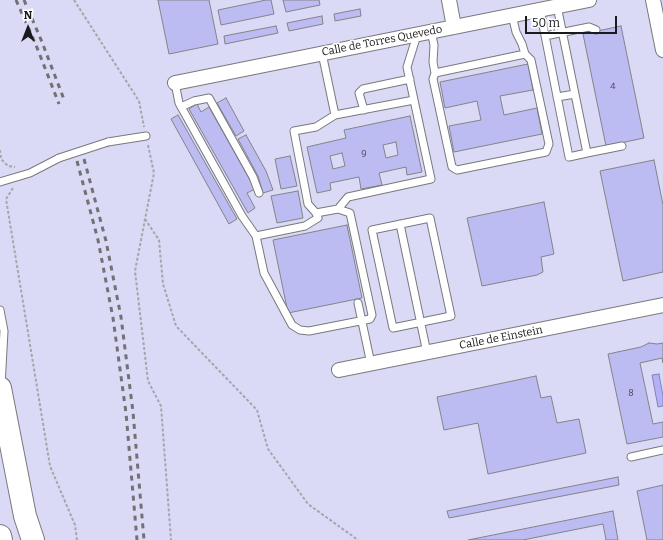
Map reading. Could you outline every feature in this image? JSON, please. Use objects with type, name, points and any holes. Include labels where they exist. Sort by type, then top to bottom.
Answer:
[{"type":"highway","points":[[0,389],[25,516],[33,540]]},
{"type":"highway","points":[[0,536],[1,540]]},
{"type":"street","points":[[449,0],[454,27]]},
{"type":"street","name":"Calle de Torres Quevedo","points":[[174,83],[589,0]]},
{"type":"street","points":[[653,0],[663,48]]},
{"type":"street","name":"Calle de Einstein","points":[[339,370],[663,305]]},
{"type":"lane","points":[[557,6],[587,154]]},
{"type":"lane","points":[[540,10],[569,157],[622,146]]},
{"type":"lane","points":[[431,31],[434,45],[433,62],[435,73],[433,79],[452,167],[457,170],[465,169],[546,152],[549,144],[531,60],[525,54],[516,32],[512,15]]},
{"type":"lane","points":[[545,36],[589,27],[596,30]]},
{"type":"lane","points":[[338,209],[348,197],[431,179],[407,67],[417,34]]},
{"type":"lane","points":[[322,53],[335,115]]},
{"type":"lane","points":[[435,73],[525,54]]},
{"type":"lane","points":[[364,110],[360,93],[363,89],[410,80]]},
{"type":"lane","points":[[174,83],[181,107],[242,216],[256,236],[264,273],[292,324],[300,330],[309,331],[370,319],[372,315],[350,213],[338,209],[316,213]]},
{"type":"lane","points":[[557,98],[575,94]]},
{"type":"lane","points":[[181,107],[194,101],[209,98],[253,177],[259,193]]},
{"type":"lane","points":[[256,236],[305,226],[318,218],[316,213],[308,204],[294,131],[316,127],[335,115],[414,100]]},
{"type":"lane","points":[[0,182],[30,173],[59,158],[108,142],[146,136]]},
{"type":"lane","points":[[430,218],[451,316],[421,323],[393,328],[372,230],[430,218]]},
{"type":"lane","points":[[400,224],[427,352]]},
{"type":"lane","points":[[358,303],[372,364]]},
{"type":"lane","points":[[0,310],[4,331],[0,389]]},
{"type":"lane","points":[[630,457],[663,450]]},
{"type":"path","points":[[74,0],[139,101],[154,173],[135,271],[148,381],[161,406],[171,540]]},
{"type":"path","points":[[0,150],[1,159],[8,166],[16,168],[14,187],[6,199],[50,466],[75,525],[77,540]]},
{"type":"path","points":[[145,219],[159,240],[163,284],[176,326],[257,410],[268,449],[308,504],[358,540]]},
{"type":"shaded area","points":[[0,0],[663,0],[663,540],[0,540]]},
{"type":"water","points":[[659,374],[663,396],[663,406],[658,407],[652,375]]},
{"type":"building","points":[[158,0],[209,0],[218,44],[169,54]]},
{"type":"building","points":[[271,0],[274,14],[221,25],[218,10]]},
{"type":"building","points":[[283,0],[319,0],[320,5],[286,12]]},
{"type":"building","points":[[360,9],[361,16],[335,21],[334,14]]},
{"type":"building","points":[[322,16],[323,24],[289,31],[287,23]]},
{"type":"building","points":[[276,26],[278,33],[225,44],[224,36]]},
{"type":"building","points":[[621,26],[644,138],[606,146],[583,34]]},
{"type":"building","points":[[528,64],[533,90],[500,96],[504,115],[537,108],[542,134],[454,152],[449,126],[481,120],[477,101],[445,108],[440,82]]},
{"type":"building","points":[[226,98],[244,131],[236,136],[217,103]]},
{"type":"building","points":[[197,104],[201,112],[209,107],[255,189],[247,193],[255,208],[248,213],[189,109]]},
{"type":"building","points":[[178,115],[237,219],[229,224],[171,119]]},
{"type":"building","points":[[410,116],[422,172],[407,175],[406,167],[379,173],[382,185],[361,189],[359,177],[330,183],[331,190],[317,193],[307,147],[346,138],[344,130]],"holes":[[[396,142],[398,155],[386,158],[383,145]],[[342,153],[345,166],[333,169],[330,156]]]},
{"type":"building","points":[[246,135],[266,171],[273,190],[263,193],[258,176],[238,139]]},
{"type":"building","points":[[290,156],[297,186],[281,189],[275,159]]},
{"type":"building","points":[[654,160],[663,205],[663,272],[623,281],[600,171]]},
{"type":"building","points":[[298,191],[303,218],[277,223],[271,196]]},
{"type":"building","points":[[544,202],[554,254],[541,257],[543,272],[537,275],[482,286],[467,218]]},
{"type":"building","points":[[347,225],[362,298],[288,313],[273,240]]},
{"type":"building","points":[[649,343],[663,343],[663,363],[662,358],[640,363],[653,424],[663,422],[663,437],[627,444],[608,354],[641,347]]},
{"type":"building","points":[[536,376],[541,398],[551,396],[557,423],[579,419],[586,453],[488,474],[478,423],[444,430],[437,397]]},
{"type":"building","points":[[618,477],[619,485],[449,518],[447,511]]},
{"type":"building","points":[[663,485],[663,540],[647,540],[637,491]]},
{"type":"building","points":[[613,511],[618,540],[606,540],[603,524],[523,540],[468,540]]},
{"type":"railway","points":[[16,0],[36,45],[59,104]]},
{"type":"railway","points":[[24,0],[65,102]]},
{"type":"railway","points":[[84,159],[106,241],[121,317],[133,412],[144,540]]},
{"type":"railway","points":[[77,161],[98,240],[113,318],[126,413],[137,540]]}]
